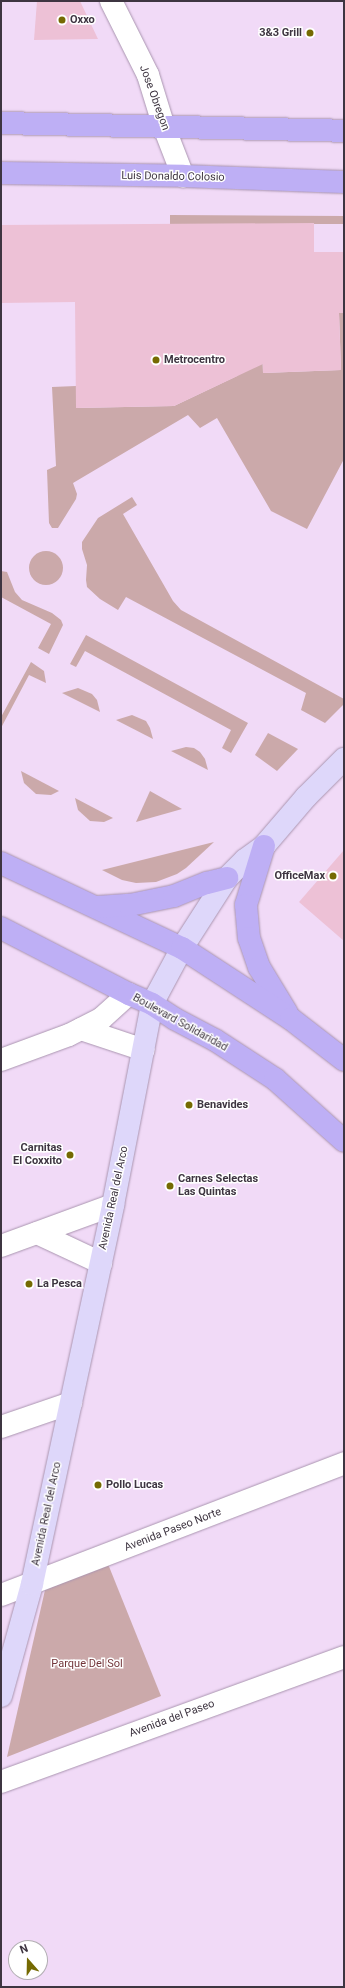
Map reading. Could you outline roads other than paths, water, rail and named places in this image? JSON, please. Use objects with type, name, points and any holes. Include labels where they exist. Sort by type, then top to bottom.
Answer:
[{"type":"main road","points":[[1,123],[344,131]]},
{"type":"main road","name":"Luis Donaldo Colosio","points":[[1,173],[183,176],[344,182]]},
{"type":"main road","points":[[264,846],[246,905],[249,938],[259,967],[291,1019]]},
{"type":"main road","points":[[1,863],[182,948],[291,1019],[344,1060]]},
{"type":"main road","points":[[96,908],[130,905],[174,896],[207,883],[227,878]]},
{"type":"main road","name":"Boulevard Solidaridad","points":[[1,928],[128,994],[152,1004],[175,1019],[215,1040],[275,1079],[344,1141]]},
{"type":"street","name":"Jose Obregon","points":[[111,1],[148,75],[164,127],[183,176]]},
{"type":"street","name":"Avenida Real del Arco","points":[[1,1696],[32,1584],[113,1205],[152,1004],[182,948],[227,878],[245,860],[264,846],[306,797],[344,759]]},
{"type":"street","points":[[1,1060],[69,1035],[81,1029],[102,1018],[128,994]]},
{"type":"street","points":[[81,1029],[144,1050]]},
{"type":"street","points":[[1,1246],[113,1205]]},
{"type":"street","points":[[36,1233],[101,1263]]},
{"type":"street","points":[[1,1427],[71,1403]]},
{"type":"street","name":"Avenida Paseo Norte","points":[[1,1595],[344,1463]]},
{"type":"street","name":"Avenida del Paseo","points":[[1,1782],[344,1657]]},
{"type":"place","name":"Oxxo","points":[[62,20]]},
{"type":"place","name":"3&3 Grill","points":[[310,33]]},
{"type":"place","name":"Metrocentro","points":[[156,360]]},
{"type":"place","name":"OfficeMax","points":[[333,876]]},
{"type":"place","name":"Benavides","points":[[189,1105]]},
{"type":"place","name":"Carnitas El Coxxito","points":[[70,1155]]},
{"type":"place","name":"Carnes Selectas Las Quintas","points":[[170,1186]]},
{"type":"place","name":"La Pesca","points":[[29,1284]]},
{"type":"place","name":"Pollo Lucas","points":[[98,1485]]},
{"type":"park label","name":"Parque Del Sol","points":[[87,1664]]}]
